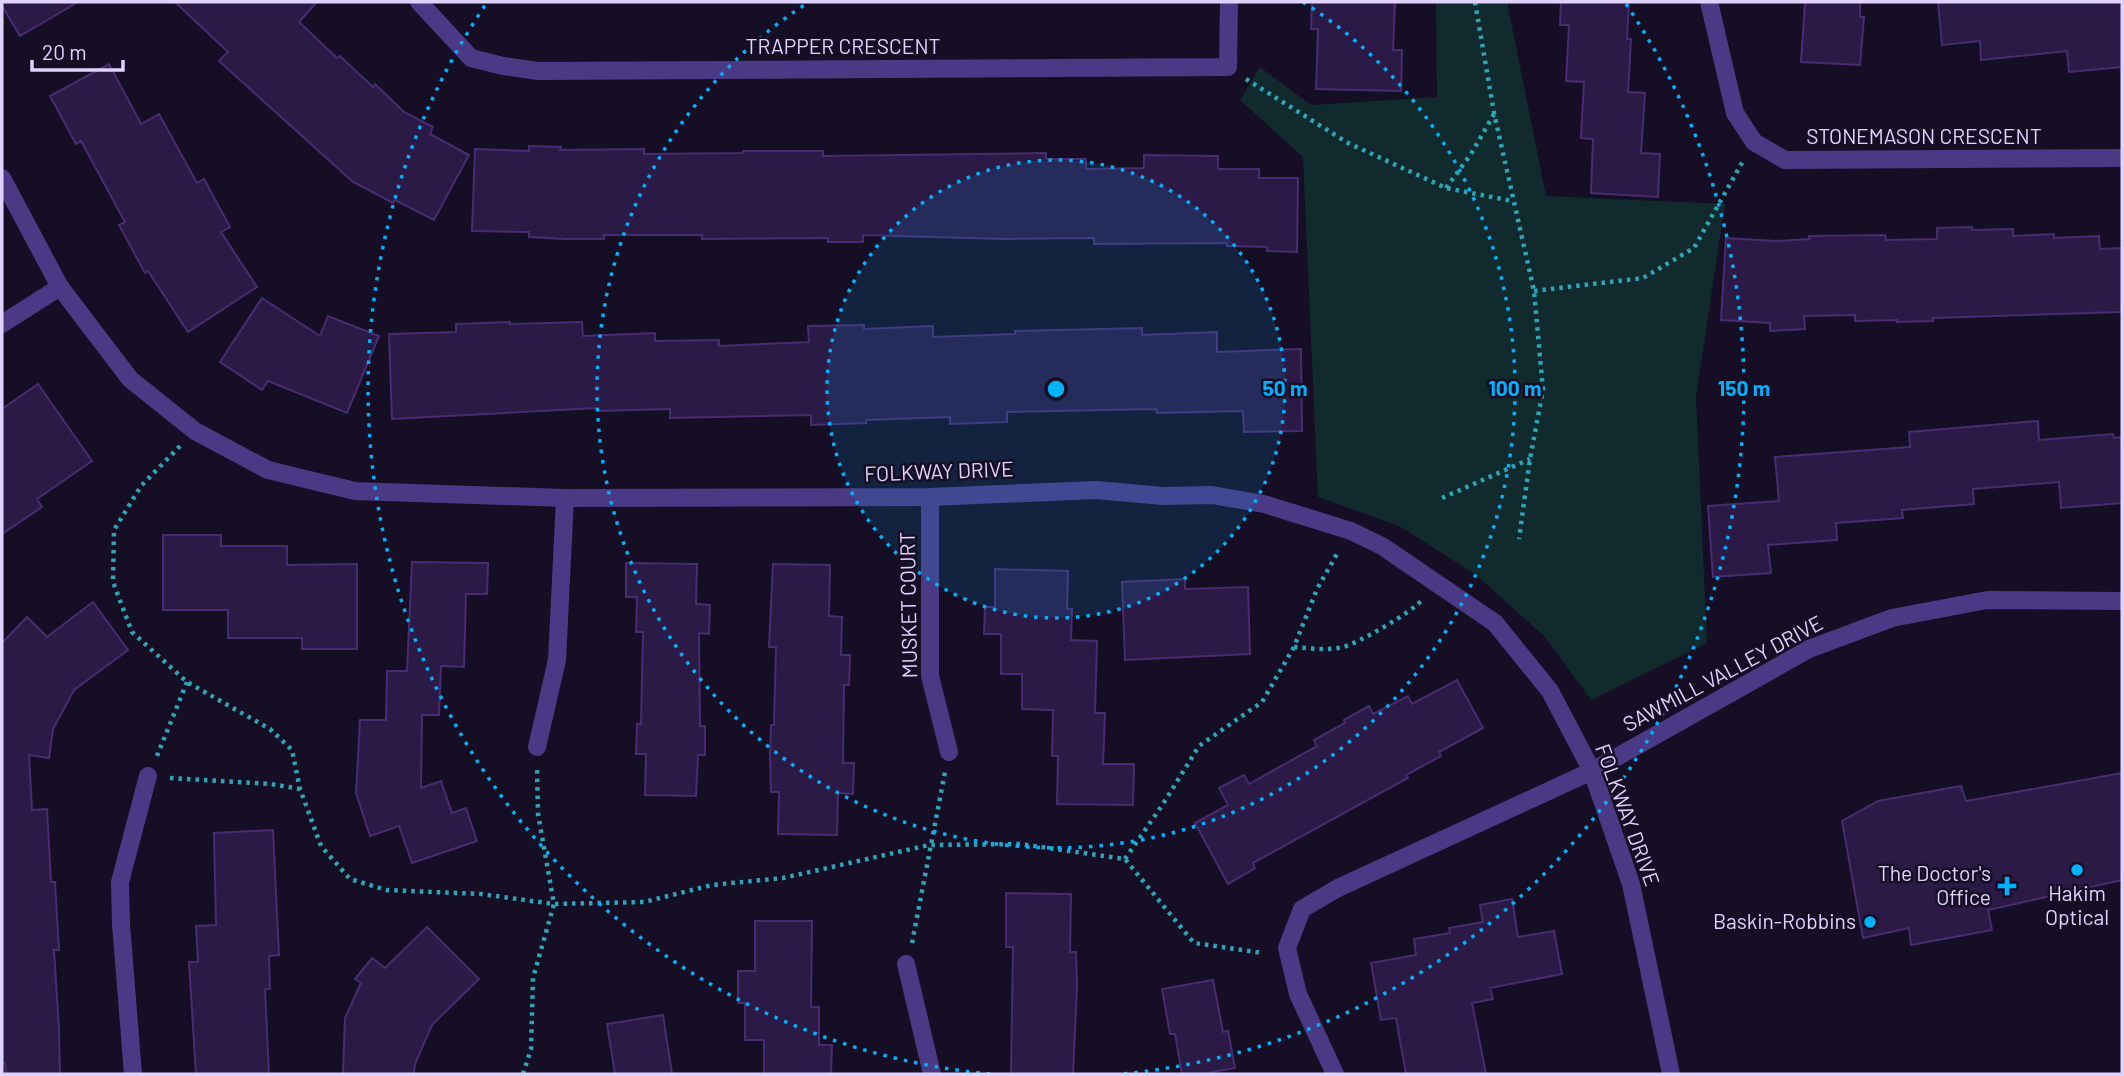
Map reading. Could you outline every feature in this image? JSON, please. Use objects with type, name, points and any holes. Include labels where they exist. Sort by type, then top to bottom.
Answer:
[{"type":"street","name":"TRAPPER CRESCENT","points":[[419,2],[471,58],[538,71],[1228,67]]},
{"type":"street","points":[[1228,67],[1229,2]]},
{"type":"street","name":"STONEMASON CRESCENT","points":[[1709,2],[1735,113],[1754,142],[1785,160],[2122,158]]},
{"type":"street","name":"FOLKWAY DRIVE","points":[[2,178],[60,287],[130,379],[195,431],[268,470],[355,491],[565,498],[930,497],[1096,489],[1163,496],[1212,495],[1264,504],[1351,531],[1382,546],[1495,623],[1550,691],[1592,771],[1631,884],[1671,1074]]},
{"type":"street","points":[[2,324],[60,287]]},
{"type":"street","name":"MUSKET COURT","points":[[930,497],[930,676],[949,752]]},
{"type":"street","points":[[537,747],[558,660],[565,498]]},
{"type":"street","name":"SAWMILL VALLEY DRIVE","points":[[1335,1074],[1298,993],[1287,948],[1302,909],[1338,888],[1592,771],[1809,649],[1892,618],[1987,600],[2122,601]]},
{"type":"street","points":[[133,1074],[120,882],[148,776]]},
{"type":"street","points":[[907,968],[932,1074]]},
{"type":"path","points":[[1475,2],[1494,113],[1534,291],[1543,390],[1519,539]]},
{"type":"path","points":[[1228,67],[1348,144],[1446,188],[1513,201]]},
{"type":"path","points":[[1446,188],[1471,154],[1494,113]]},
{"type":"path","points":[[1534,291],[1643,278],[1694,248],[1754,142]]},
{"type":"path","points":[[195,431],[141,486],[114,530],[113,582],[132,632],[187,682],[242,712],[278,736],[292,750],[300,789],[321,846],[350,879],[387,890],[481,894],[554,904],[643,902],[712,885],[783,878],[929,845],[1020,844],[1125,859],[1194,943],[1289,956]]},
{"type":"path","points":[[1442,498],[1530,459]]},
{"type":"path","points":[[1125,859],[1199,746],[1262,702],[1294,647],[1317,589],[1337,554]]},
{"type":"path","points":[[1294,647],[1344,647],[1414,610],[1438,582]]},
{"type":"path","points":[[187,682],[148,776],[271,784],[300,789]]},
{"type":"path","points":[[523,1074],[531,1049],[533,978],[554,904],[538,814],[537,747]]},
{"type":"path","points":[[907,968],[949,752]]},
{"type":"green space","points":[[1436,2],[1507,2],[1546,196],[1725,204],[1696,397],[1707,643],[1591,700],[1545,637],[1475,574],[1399,526],[1318,497],[1303,157],[1240,100],[1260,67],[1311,105],[1437,97]]},
{"type":"building","points":[[2,2],[78,2],[20,36]]},
{"type":"building","points":[[175,2],[317,2],[299,22],[337,58],[340,56],[373,87],[375,84],[404,112],[433,127],[430,134],[469,155],[434,220],[353,182],[219,61],[228,52]]},
{"type":"building","points":[[1312,2],[1395,2],[1393,50],[1402,50],[1401,91],[1316,89],[1318,29],[1311,29]]},
{"type":"building","points":[[1561,2],[1629,2],[1627,39],[1631,39],[1628,92],[1645,93],[1641,153],[1660,154],[1658,197],[1591,193],[1593,139],[1581,138],[1584,82],[1566,81],[1569,25],[1560,25]]},
{"type":"building","points":[[1805,2],[1860,2],[1860,17],[1864,17],[1860,65],[1801,62]]},
{"type":"building","points":[[1938,2],[2122,2],[2122,67],[2069,72],[2067,51],[1981,60],[1980,41],[1942,45]]},
{"type":"building","points":[[109,64],[141,124],[159,114],[197,183],[204,179],[230,227],[221,232],[257,287],[188,332],[148,271],[145,273],[119,225],[125,222],[81,141],[76,144],[50,96]]},
{"type":"building","points":[[529,146],[561,147],[560,150],[644,149],[644,154],[743,151],[823,151],[823,156],[1046,153],[1046,159],[1086,159],[1086,169],[1144,168],[1144,155],[1218,156],[1218,169],[1259,169],[1259,178],[1298,178],[1297,252],[1267,251],[1267,247],[1227,246],[1227,243],[1094,244],[1094,238],[1002,239],[863,235],[863,242],[828,242],[828,238],[702,239],[702,235],[604,235],[604,239],[566,239],[529,237],[529,232],[472,231],[475,149],[529,151]]},
{"type":"building","points":[[1972,227],[1972,230],[2013,229],[2013,236],[2099,236],[2100,249],[2122,248],[2122,312],[1933,318],[1933,321],[1897,322],[1855,321],[1855,315],[1804,316],[1805,329],[1770,331],[1770,323],[1721,320],[1726,238],[1776,241],[1809,239],[1809,236],[1885,235],[1886,240],[1937,239],[1937,228]]},
{"type":"building","points":[[262,298],[320,336],[328,316],[379,336],[347,413],[268,381],[262,390],[220,362]]},
{"type":"building","points":[[582,322],[583,336],[655,333],[655,341],[719,340],[719,346],[809,342],[808,326],[864,325],[864,329],[933,326],[933,337],[1015,334],[1015,331],[1142,328],[1142,335],[1217,332],[1217,352],[1301,349],[1302,431],[1244,432],[1243,411],[1157,413],[1156,409],[1007,412],[1007,422],[950,424],[950,417],[811,425],[811,415],[670,418],[670,409],[597,411],[597,408],[392,419],[389,334],[456,332],[456,324]]},
{"type":"building","points":[[38,384],[92,461],[37,499],[42,507],[2,534],[2,409]]},
{"type":"building","points":[[2038,421],[2039,440],[2113,434],[2114,438],[2122,437],[2122,503],[2061,508],[2059,482],[1973,489],[1974,504],[1902,510],[1903,518],[1836,523],[1837,540],[1768,545],[1771,573],[1713,577],[1708,506],[1779,501],[1775,457],[1910,447],[1909,432]]},
{"type":"building","points":[[163,535],[221,535],[221,546],[287,546],[287,565],[357,564],[357,649],[302,649],[302,638],[228,638],[228,610],[163,610]]},
{"type":"building","points":[[412,562],[488,563],[487,594],[466,594],[464,667],[441,666],[439,715],[422,715],[421,788],[441,781],[452,813],[466,808],[477,841],[412,863],[399,826],[370,836],[356,793],[360,720],[386,720],[387,671],[407,671]]},
{"type":"building","points":[[626,563],[697,564],[696,604],[710,605],[709,634],[699,633],[700,726],[705,726],[705,755],[698,755],[696,796],[645,795],[646,754],[636,754],[637,724],[641,724],[643,632],[636,632],[637,597],[626,597]]},
{"type":"building","points":[[773,564],[830,565],[829,616],[842,617],[841,655],[850,655],[849,685],[844,685],[843,763],[854,763],[853,794],[838,793],[837,835],[778,834],[779,792],[771,792],[770,755],[771,725],[774,725],[776,647],[769,647]]},
{"type":"building","points":[[995,569],[1068,571],[1067,609],[1072,609],[1071,640],[1097,641],[1095,713],[1105,713],[1103,764],[1134,764],[1133,805],[1057,804],[1058,756],[1052,756],[1053,710],[1022,709],[1022,674],[1001,674],[1001,634],[984,634],[985,607],[995,607]]},
{"type":"building","points":[[1185,579],[1185,589],[1248,587],[1250,654],[1125,660],[1122,582]]},
{"type":"building","points":[[93,602],[128,650],[74,690],[53,729],[49,758],[29,755],[32,810],[47,809],[51,882],[55,882],[59,950],[54,950],[60,1074],[6,1074],[5,1063],[2,1063],[2,643],[27,617],[47,637]]},
{"type":"building","points":[[1457,680],[1483,728],[1439,752],[1441,756],[1406,775],[1408,778],[1253,863],[1255,868],[1228,884],[1195,823],[1228,805],[1219,788],[1244,775],[1249,784],[1317,746],[1314,740],[1369,706],[1373,714],[1408,696],[1412,704]]},
{"type":"building","points":[[2122,773],[2122,880],[1988,910],[1992,930],[1911,945],[1909,928],[1863,938],[1842,821],[1878,801],[1961,786],[1966,801]]},
{"type":"building","points":[[273,830],[279,955],[269,956],[270,989],[265,989],[269,1074],[196,1074],[189,962],[198,962],[196,926],[216,925],[214,833]]},
{"type":"building","points":[[1006,893],[1071,894],[1070,952],[1076,952],[1077,987],[1073,1074],[1011,1074],[1013,947],[1006,947]]},
{"type":"building","points":[[1512,899],[1518,937],[1554,931],[1562,974],[1490,988],[1493,999],[1472,1003],[1486,1074],[1406,1074],[1396,1018],[1381,1020],[1371,963],[1416,955],[1414,939],[1450,933],[1449,928],[1483,922],[1480,905]]},
{"type":"building","points":[[755,921],[812,921],[811,1007],[819,1007],[819,1045],[832,1045],[831,1074],[764,1074],[764,1040],[745,1040],[745,1003],[738,1003],[738,971],[755,971]]},
{"type":"building","points":[[427,927],[479,979],[432,1025],[415,1064],[414,1074],[343,1074],[345,1018],[361,983],[355,979],[372,958],[385,968]]},
{"type":"building","points":[[1213,980],[1223,1032],[1228,1031],[1235,1068],[1201,1074],[1182,1074],[1175,1034],[1170,1034],[1162,989]]},
{"type":"building","points":[[663,1015],[672,1074],[615,1074],[607,1024]]},
{"type":"place","name":"Hakim Optical","points":[[2077,870]]},
{"type":"place","name":"The Doctor's Office","points":[[2007,886]]},
{"type":"place","name":"Baskin-Robbins","points":[[1870,922]]}]
